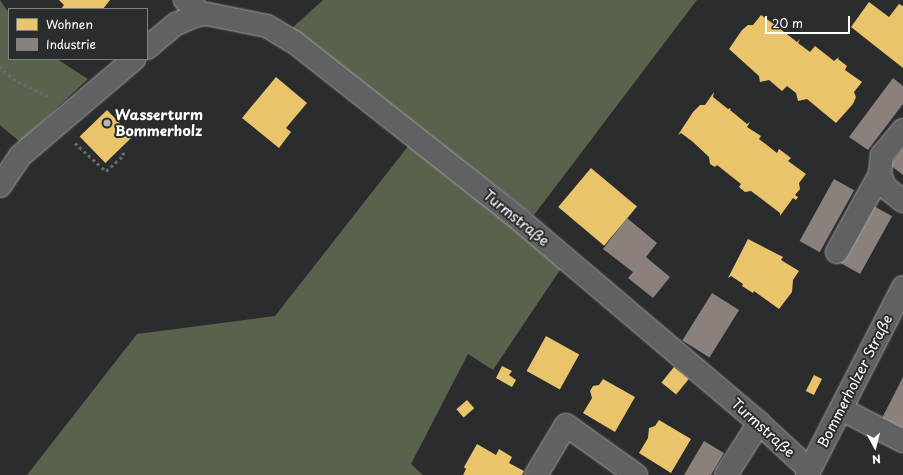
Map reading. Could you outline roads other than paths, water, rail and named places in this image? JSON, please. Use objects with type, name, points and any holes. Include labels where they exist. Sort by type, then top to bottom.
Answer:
[{"type":"street","points":[[148,47],[196,7]]},
{"type":"street","name":"Turmstraße","points":[[196,7],[267,26],[294,42],[520,220],[759,423],[808,472]]},
{"type":"street","points":[[0,186],[20,156],[133,60]]},
{"type":"street","points":[[837,252],[880,174],[882,155],[903,130]]},
{"type":"street","points":[[880,174],[885,187],[903,201]]},
{"type":"street","name":"Bommerholzer Straße","points":[[808,472],[903,287]]},
{"type":"street","points":[[841,409],[903,441]]},
{"type":"street","points":[[726,475],[759,423]]},
{"type":"street","points":[[536,475],[566,425],[636,475]]},
{"type":"place","name":"Wasserturm Bommerholz","points":[[107,123]]}]
